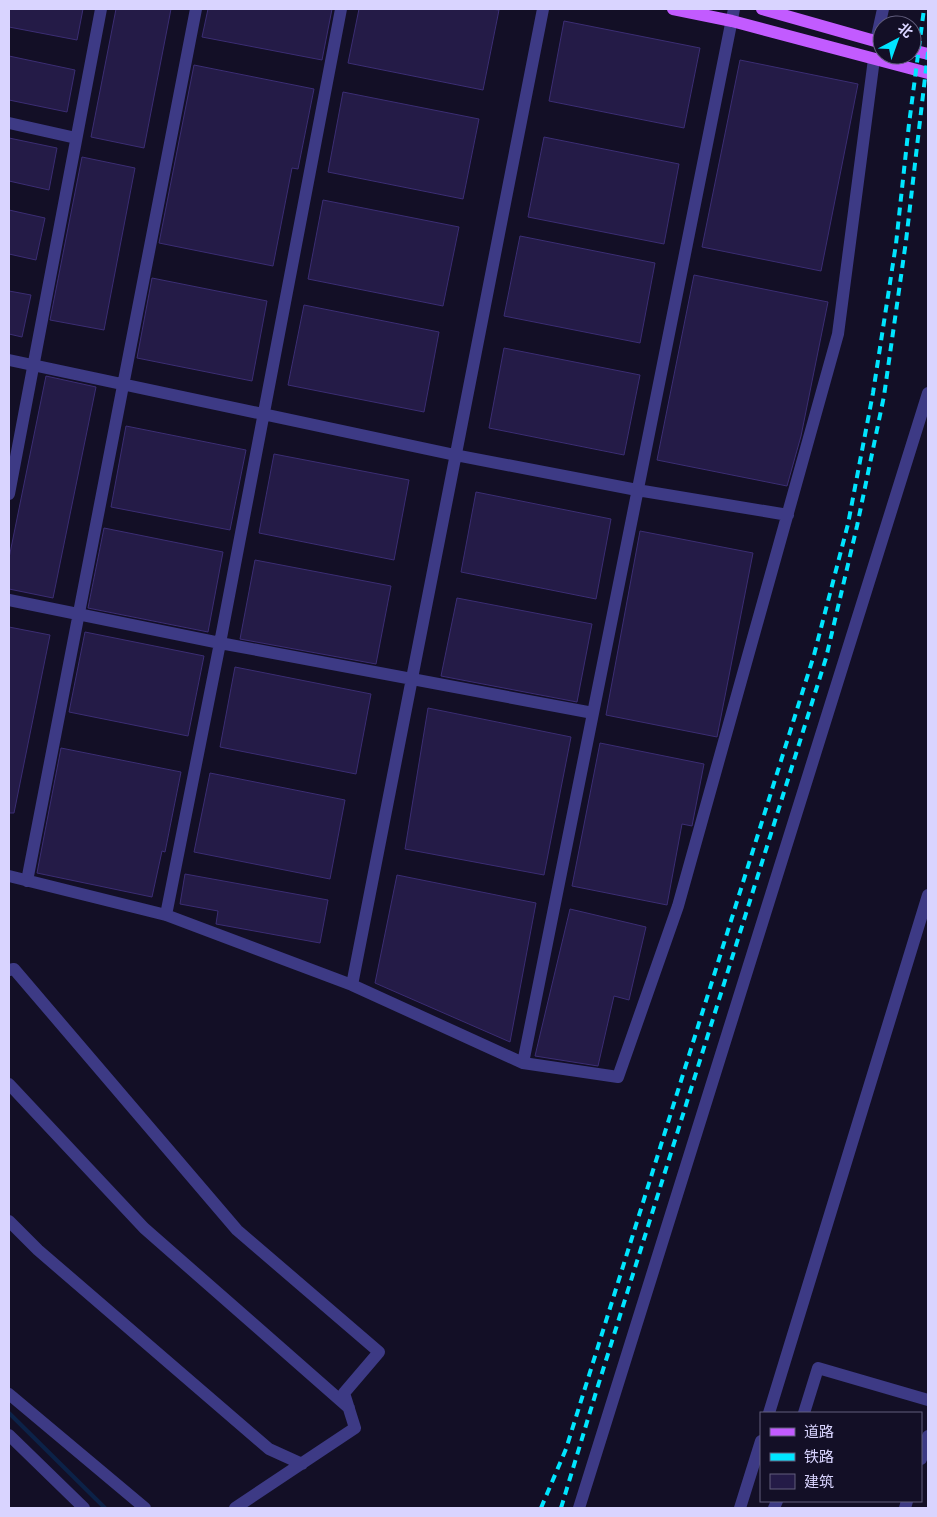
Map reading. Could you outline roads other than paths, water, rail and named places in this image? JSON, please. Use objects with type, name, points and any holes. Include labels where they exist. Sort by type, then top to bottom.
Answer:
[{"type":"main road","points":[[673,9],[733,15],[872,58]]},
{"type":"main road","points":[[762,9],[872,40]]},
{"type":"main road","points":[[897,65],[928,73]]},
{"type":"street","points":[[9,494],[101,9]]},
{"type":"street","points":[[27,881],[196,9]]},
{"type":"street","points":[[166,915],[265,414],[341,9]]},
{"type":"street","points":[[352,985],[543,9]]},
{"type":"street","points":[[523,1062],[733,15]]},
{"type":"street","points":[[9,876],[166,915],[352,985],[523,1062],[618,1077],[678,906],[838,334],[873,65]]},
{"type":"street","points":[[9,123],[76,138]]},
{"type":"street","points":[[9,360],[455,455],[637,490],[788,515]]},
{"type":"street","points":[[579,1508],[928,393]]},
{"type":"street","points":[[9,600],[220,643],[412,678],[593,714]]},
{"type":"street","points":[[769,1412],[928,894]]},
{"type":"street","points":[[9,970],[14,970],[237,1230],[379,1352],[344,1393],[355,1428],[236,1508]]},
{"type":"street","points":[[9,1084],[144,1228],[349,1409]]},
{"type":"street","points":[[9,1221],[38,1250],[269,1448],[302,1464]]},
{"type":"street","points":[[804,1412],[818,1368],[928,1400]]},
{"type":"street","points":[[9,1394],[146,1508]]},
{"type":"street","points":[[9,1434],[84,1508]]},
{"type":"street","points":[[922,1456],[928,1436]]},
{"type":"street","points":[[740,1508],[760,1443]]},
{"type":"waterway","points":[[9,1413],[105,1508]]},
{"type":"railway","points":[[541,1508],[566,1449],[814,655],[848,524],[873,393],[896,244],[924,9]]},
{"type":"railway","points":[[561,1508],[826,658],[857,526],[884,396],[906,241],[928,52]]}]
